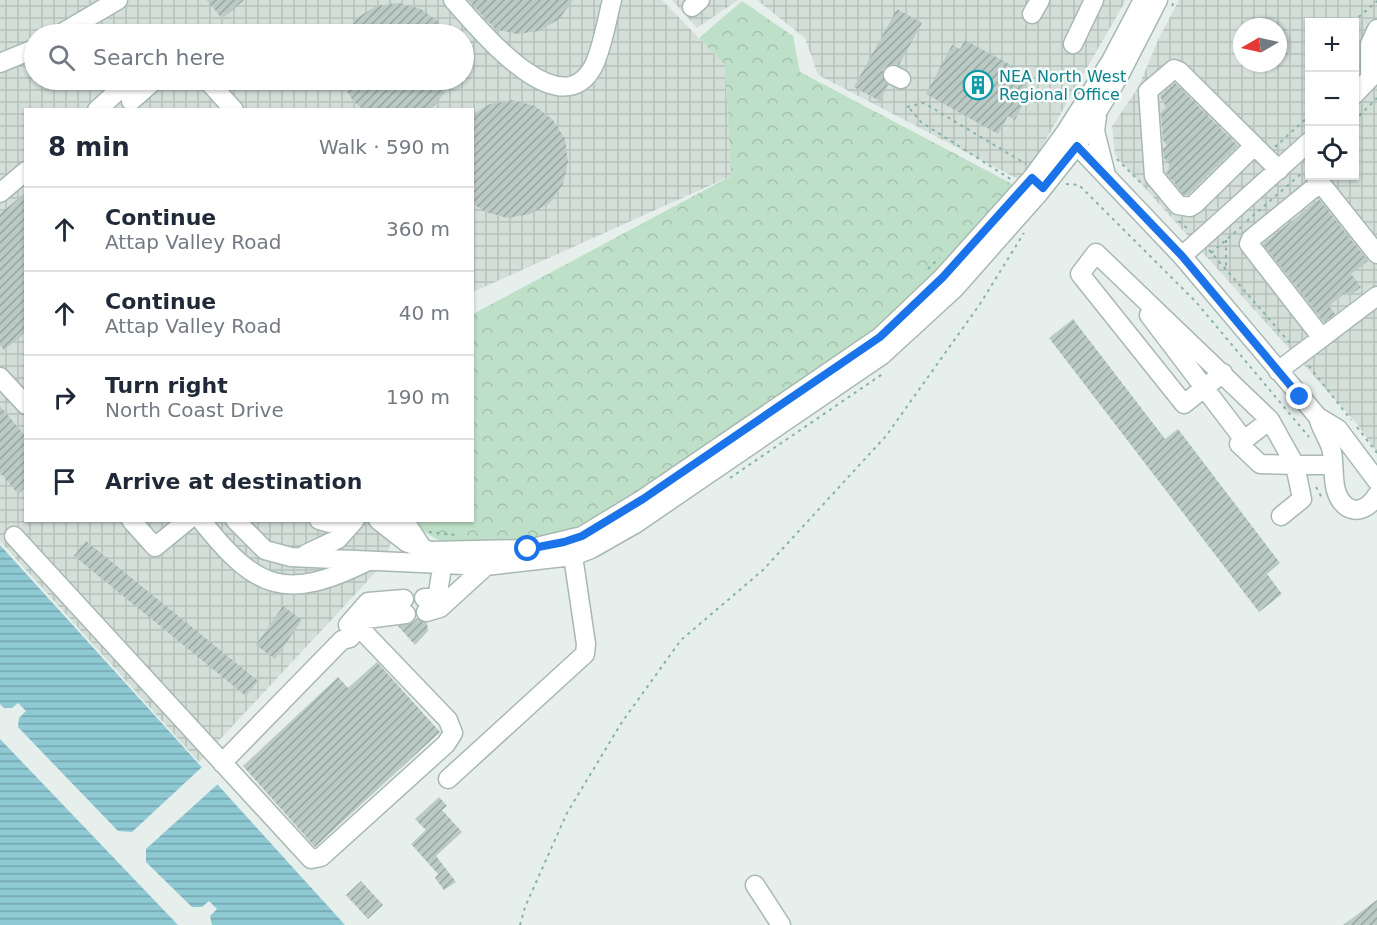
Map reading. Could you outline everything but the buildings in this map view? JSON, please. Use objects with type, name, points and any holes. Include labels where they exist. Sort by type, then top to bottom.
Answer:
[{"type":"street","points":[[77,24],[118,0]]},
{"type":"street","points":[[453,0],[513,64],[538,79],[563,88],[580,82],[593,67],[612,0]]},
{"type":"street","points":[[1073,44],[1094,0]]},
{"type":"street","points":[[1071,139],[1143,0]]},
{"type":"street","points":[[381,522],[406,542],[421,546],[444,558],[486,566],[573,555],[591,549],[635,524],[882,356],[949,283],[1030,175],[1097,113],[1158,0]]},
{"type":"street","points":[[1359,90],[1374,74],[1370,44],[1377,29]]},
{"type":"street","points":[[0,63],[24,53]]},
{"type":"street","points":[[1254,146],[1195,204],[1190,207],[1178,205],[1154,176],[1148,91],[1174,69],[1179,71],[1279,170]]},
{"type":"street","points":[[99,108],[119,90]]},
{"type":"street","points":[[130,100],[142,90]]},
{"type":"street","points":[[216,90],[232,108]]},
{"type":"street","points":[[1097,113],[1096,139],[1106,176]]},
{"type":"street","points":[[1071,139],[1182,256],[1318,417],[1338,429],[1377,481]]},
{"type":"street","points":[[1182,256],[1279,170],[1305,158]]},
{"type":"street","points":[[0,193],[24,173]]},
{"type":"street","points":[[1317,180],[1251,239],[1249,244],[1322,338]]},
{"type":"street","points":[[1319,180],[1377,254]]},
{"type":"street","points":[[1223,373],[1184,404],[1080,274],[1096,253],[1223,373],[1270,420],[1295,465],[1302,499],[1281,516]]},
{"type":"street","points":[[1118,273],[1244,440]]},
{"type":"street","points":[[237,522],[265,550],[280,555],[369,560],[444,558],[528,549],[582,536],[643,499],[880,337],[949,283]]},
{"type":"street","points":[[1278,371],[1377,296]]},
{"type":"street","points":[[0,377],[24,403]]},
{"type":"street","points":[[1318,417],[1321,433],[1330,447],[1324,465],[1347,506],[1358,511],[1375,503]]},
{"type":"street","points":[[1270,420],[1239,444],[1260,464],[1324,465]]},
{"type":"street","points":[[138,523],[157,546],[186,522]]},
{"type":"street","points":[[203,522],[240,566],[269,581],[286,584],[328,579],[369,560]]},
{"type":"street","points":[[302,556],[338,539],[353,522]]},
{"type":"street","points":[[408,525],[421,546]]},
{"type":"street","points":[[14,536],[311,859],[321,857],[446,744],[453,733],[448,720],[355,623]]},
{"type":"street","points":[[448,780],[585,654],[586,644],[573,555]]},
{"type":"street","points":[[444,558],[438,593],[425,605],[440,608],[486,566]]},
{"type":"street","points":[[222,763],[342,640],[350,638],[355,623],[405,607]]},
{"type":"street","points":[[755,885],[782,925]]},
{"type":"path","points":[[1358,18],[1377,1]]},
{"type":"path","points":[[1359,116],[1377,98]]},
{"type":"path","points":[[907,107],[924,103],[1030,175]]},
{"type":"path","points":[[910,109],[921,122],[1012,180],[1004,188]]},
{"type":"path","points":[[1030,175],[1031,156]]},
{"type":"path","points":[[1211,253],[1305,159]]},
{"type":"path","points":[[1062,185],[1079,186],[1196,302],[1311,440]]},
{"type":"path","points":[[520,925],[525,907],[567,813],[622,722],[681,640],[763,570],[886,436],[980,304],[1026,230]]},
{"type":"path","points":[[1226,240],[1226,270]]},
{"type":"path","points":[[924,273],[940,256]]},
{"type":"path","points":[[730,478],[889,368]]},
{"type":"path","points":[[1324,465],[1314,483],[1325,501]]},
{"type":"path","points":[[408,525],[464,536]]},
{"type":"shaded area","points":[[0,0],[662,0],[725,65],[731,176],[474,292],[474,108],[24,108],[24,522],[394,522],[387,560],[199,762],[0,541]]},
{"type":"shaded area","points":[[672,0],[738,0],[697,28]]},
{"type":"shaded area","points":[[757,0],[1126,0],[1022,181],[818,75],[805,38]]},
{"type":"shaded area","points":[[1179,0],[1377,0],[1377,452],[1358,425],[1115,155],[1112,126],[1138,88],[1159,38]]},
{"type":"green space","points":[[742,1],[793,36],[800,72],[1018,187],[868,342],[567,539],[440,541],[409,523],[474,522],[474,313],[731,176],[725,65],[699,38]]},
{"type":"water","points":[[0,545],[345,925],[0,925]]},
{"type":"pier","points":[[18,703],[26,711],[19,718],[18,727],[118,831],[132,832],[203,766],[219,783],[146,849],[146,862],[192,907],[202,907],[209,901],[217,909],[210,916],[212,925],[178,925],[0,739],[0,704],[4,708],[12,708]]},
{"type":"place","name":"NEA North West Regional Office","points":[[978,85]]},
{"type":"route","points":[[528,549],[582,536],[643,499],[880,337],[943,277],[1032,178],[1043,188],[1077,146],[1182,256],[1300,397]]}]
